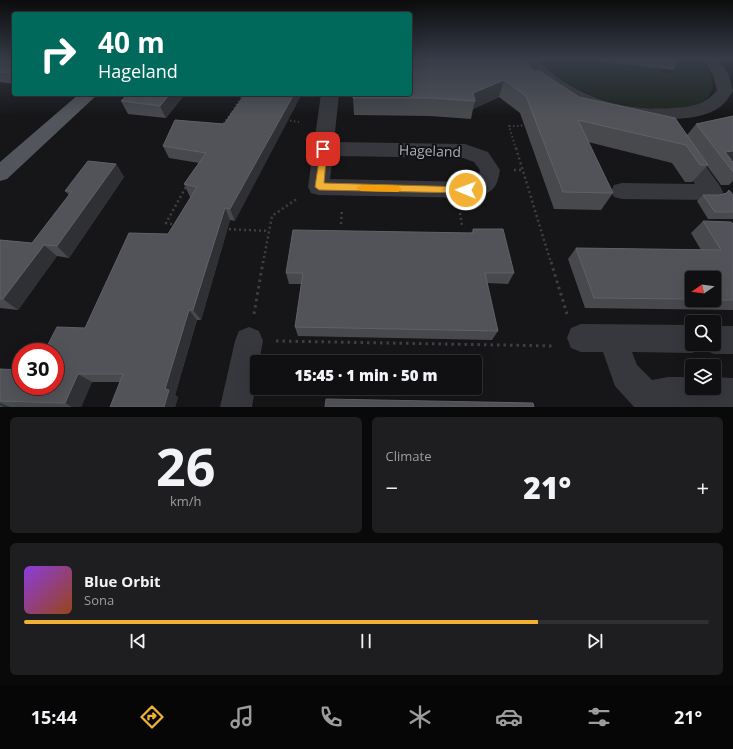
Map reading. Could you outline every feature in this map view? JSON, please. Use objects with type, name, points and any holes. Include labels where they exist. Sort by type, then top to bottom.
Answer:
[{"type":"main road","points":[[0,174],[87,96]]},
{"type":"street","points":[[547,78],[587,100],[607,107],[635,113],[665,115],[696,111],[715,102],[725,90],[722,78]]},
{"type":"street","points":[[319,187],[330,96]]},
{"type":"street","points":[[622,191],[712,192],[667,125],[665,115]]},
{"type":"street","name":"Hageland","points":[[319,187],[475,190],[487,183],[490,170],[481,157],[465,151],[323,149]]},
{"type":"street","points":[[578,338],[685,340]]},
{"type":"street","points":[[612,338],[626,375],[651,404]]},
{"type":"street","points":[[721,340],[733,340]]},
{"type":"street","points":[[236,407],[249,341]]},
{"type":"street","points":[[651,404],[654,395],[668,392],[733,393]]},
{"type":"path","points":[[219,129],[242,96]]},
{"type":"path","points":[[232,112],[239,113]]},
{"type":"path","points":[[284,120],[300,122]]},
{"type":"path","points":[[319,187],[308,191],[272,216],[249,341],[578,346],[578,338],[509,126],[521,126],[528,122]]},
{"type":"path","points":[[180,225],[166,224],[191,179]]},
{"type":"path","points":[[216,228],[269,231]]},
{"type":"shaded area","points":[[560,78],[711,78],[713,85],[706,99],[694,106],[679,109],[644,108],[612,102],[601,99]]},
{"type":"building","points":[[412,78],[550,78],[579,97],[675,118],[708,165],[700,165],[686,145],[578,120],[613,193],[563,192],[526,96],[504,80],[473,93],[475,101],[432,98],[353,98],[353,96],[412,96]]},
{"type":"building","points":[[126,96],[168,96],[160,106],[121,101]]},
{"type":"building","points":[[244,96],[293,96],[230,209],[225,208],[193,310],[189,310],[165,389],[169,390],[164,407],[110,407],[123,374],[78,374],[65,403],[0,401],[0,369],[12,370],[12,395],[64,395],[64,343],[49,343],[57,327],[85,328],[129,233],[168,234],[197,187],[184,184],[206,153],[163,146],[175,120],[224,124]]},
{"type":"building","points":[[733,116],[733,151],[725,152],[733,162],[733,172],[696,124]]},
{"type":"building","points":[[88,161],[116,164],[57,246],[44,245],[3,299],[0,299],[0,240],[32,243],[72,191],[65,191]]},
{"type":"building","points":[[729,190],[733,195],[733,212],[715,212],[703,195],[719,195],[727,193]]},
{"type":"building","points":[[703,221],[731,222],[733,224],[733,300],[721,300],[721,271],[685,271],[685,299],[594,298],[576,248],[721,250]]},
{"type":"building","points":[[473,229],[503,229],[514,273],[485,273],[498,331],[295,327],[303,273],[286,273],[293,230],[474,233]]},
{"type":"building","points":[[326,399],[533,403],[534,407],[325,407]]},
{"type":"slow traffic","points":[[361,188],[398,189]]},
{"type":"route","points":[[323,149],[319,187],[466,190]]}]
